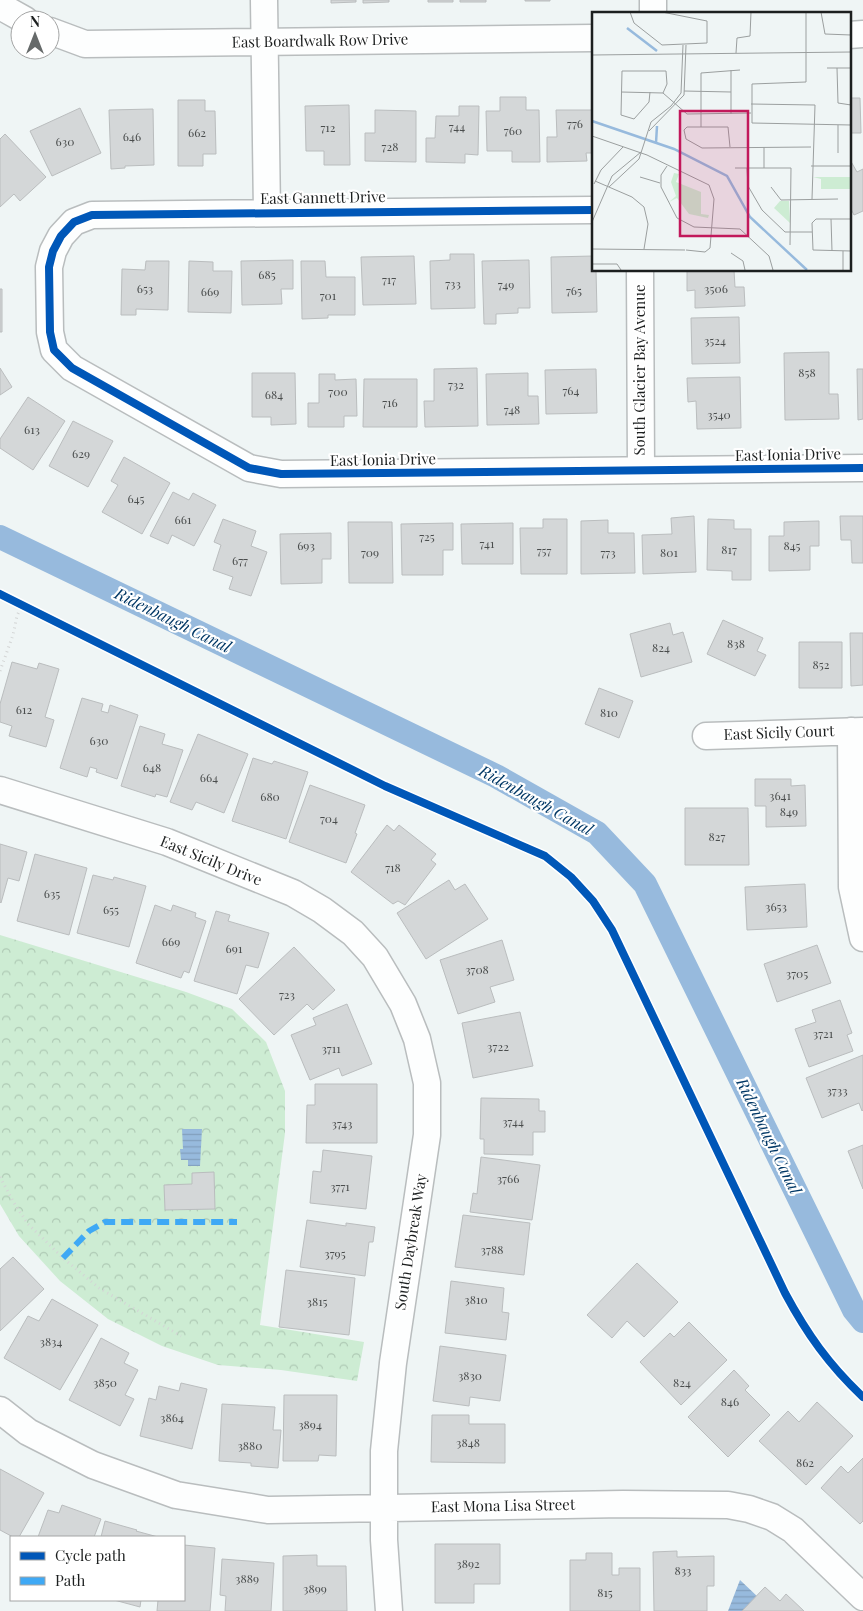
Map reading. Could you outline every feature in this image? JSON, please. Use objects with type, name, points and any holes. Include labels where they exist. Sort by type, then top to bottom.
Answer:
[{"type":"street","points":[[264,0],[267,213]]},
{"type":"street","points":[[850,35],[863,34]]},
{"type":"street","name":"East Boardwalk Row Drive","points":[[60,35],[85,44],[592,38]]},
{"type":"street","name":"East Gannett Drive","points":[[61,236],[74,222],[92,215],[592,210]]},
{"type":"street","name":"East Ionia Drive","points":[[61,236],[53,251],[49,267],[50,332],[54,350],[72,368],[249,468],[281,474],[863,468]]},
{"type":"street","name":"South Glacier Bay Avenue","points":[[640,271],[641,470]]},
{"type":"street","points":[[857,731],[852,887],[863,938]]},
{"type":"street","name":"East Sicily Court","points":[[706,736],[857,731]]},
{"type":"street","name":"East Sicily Drive","points":[[0,790],[167,842],[293,893],[322,910],[353,933],[375,957],[392,983]]},
{"type":"street","name":"South Daybreak Way","points":[[389,1611],[383,1508],[384,1451],[393,1363],[427,1135],[426,1083],[417,1039],[392,983]]},
{"type":"street","name":"East Mona Lisa Street","points":[[0,1410],[28,1432],[93,1465],[176,1495],[268,1510],[623,1504],[728,1505],[749,1509],[772,1517],[793,1530],[863,1597]]},
{"type":"path","points":[[0,671],[22,605]]},
{"type":"path","points":[[0,1177],[28,1224],[63,1258],[99,1288],[181,1336]]},
{"type":"green space","points":[[0,935],[186,992],[232,1009],[266,1042],[285,1091],[285,1133],[260,1325],[364,1342],[357,1381],[281,1370],[218,1365],[162,1346],[108,1319],[60,1281],[19,1236],[0,1204]]},
{"type":"water","points":[[182,1129],[202,1129],[200,1166],[188,1166],[188,1160],[181,1160],[180,1149],[183,1149]]},
{"type":"water","points":[[740,1580],[759,1598],[746,1611],[728,1611]]},
{"type":"building","points":[[331,0],[356,0],[356,2],[331,3]]},
{"type":"building","points":[[363,0],[389,0],[389,2],[363,3]]},
{"type":"building","points":[[428,0],[453,0],[453,2],[428,2]]},
{"type":"building","points":[[460,0],[486,0],[486,2],[460,2]]},
{"type":"building","points":[[550,0],[550,1],[525,1]]},
{"type":"building","points":[[850,74],[851,98],[860,98],[861,133],[850,133]]},
{"type":"building","points":[[500,97],[526,97],[526,110],[539,110],[540,162],[512,162],[512,151],[487,151],[486,111],[500,111]]},
{"type":"building","points":[[178,100],[205,100],[205,111],[215,111],[216,154],[203,154],[203,166],[178,166]]},
{"type":"building","points":[[349,105],[350,165],[324,165],[324,151],[306,151],[305,106]]},
{"type":"building","points":[[459,106],[479,106],[478,155],[465,154],[465,163],[426,162],[426,138],[435,138],[436,116],[459,116]]},
{"type":"building","points":[[80,108],[101,153],[52,176],[30,131]]},
{"type":"building","points":[[153,109],[154,165],[125,166],[125,168],[111,169],[109,110]]},
{"type":"building","points":[[375,110],[416,111],[416,162],[365,161],[365,133],[375,133]]},
{"type":"building","points":[[556,110],[592,110],[592,153],[586,153],[587,161],[547,162],[547,137],[557,137]]},
{"type":"building","points":[[5,134],[46,177],[20,201],[14,194],[0,207],[0,139]]},
{"type":"building","points":[[850,160],[857,172],[863,169],[863,211],[854,215],[850,207]]},
{"type":"building","points":[[450,254],[474,254],[475,308],[431,309],[430,261],[450,260]]},
{"type":"building","points":[[414,256],[416,304],[363,305],[361,257]]},
{"type":"building","points":[[592,256],[592,271],[596,271],[597,312],[552,313],[551,257]]},
{"type":"building","points":[[293,260],[293,289],[281,289],[282,304],[242,305],[241,261]]},
{"type":"building","points":[[529,260],[530,308],[518,308],[518,313],[496,314],[496,324],[484,324],[482,261]]},
{"type":"building","points":[[146,261],[169,261],[168,310],[136,309],[136,315],[121,315],[122,269],[145,270]]},
{"type":"building","points":[[189,261],[213,262],[213,271],[232,271],[231,313],[188,312]]},
{"type":"building","points":[[301,261],[325,261],[326,277],[355,277],[355,315],[328,315],[328,318],[302,319]]},
{"type":"building","points":[[687,271],[734,271],[735,287],[744,287],[745,306],[695,308],[695,290],[687,291]]},
{"type":"building","points":[[0,289],[2,289],[2,332],[0,332]]},
{"type":"building","points":[[739,317],[740,363],[692,364],[691,318]]},
{"type":"building","points":[[829,352],[829,394],[838,394],[839,419],[785,420],[784,353]]},
{"type":"building","points":[[0,368],[12,387],[0,395]]},
{"type":"building","points":[[477,368],[478,426],[425,427],[424,401],[434,401],[434,369]]},
{"type":"building","points":[[596,369],[597,413],[546,414],[545,370]]},
{"type":"building","points":[[857,369],[863,369],[863,419],[858,420]]},
{"type":"building","points":[[252,373],[295,373],[296,424],[271,425],[271,417],[252,417]]},
{"type":"building","points":[[528,373],[528,396],[538,396],[539,424],[487,425],[486,374]]},
{"type":"building","points":[[319,374],[335,374],[335,380],[356,379],[357,416],[344,416],[344,427],[308,427],[308,403],[319,403]]},
{"type":"building","points":[[740,377],[741,428],[697,429],[696,401],[688,402],[687,378]]},
{"type":"building","points":[[364,379],[417,379],[417,427],[363,427]]},
{"type":"building","points":[[28,397],[65,421],[33,470],[0,448],[0,439]]},
{"type":"building","points":[[73,421],[113,441],[88,487],[49,466]]},
{"type":"building","points":[[124,457],[170,483],[142,534],[102,512],[118,485],[111,481]]},
{"type":"building","points":[[173,492],[189,500],[193,493],[216,505],[194,546],[172,535],[168,544],[150,536]]},
{"type":"building","points":[[694,516],[696,572],[643,574],[642,535],[672,534],[671,518]]},
{"type":"building","points":[[840,516],[863,516],[863,563],[852,563],[851,540],[841,540]]},
{"type":"building","points":[[223,519],[256,531],[251,546],[267,552],[251,596],[229,589],[233,577],[213,570],[221,545],[214,542]]},
{"type":"building","points":[[543,519],[567,519],[567,574],[521,574],[520,528],[543,528]]},
{"type":"building","points":[[708,519],[734,520],[734,529],[751,529],[751,580],[732,580],[732,571],[707,570]]},
{"type":"building","points":[[608,520],[608,533],[634,533],[635,573],[581,574],[581,521]]},
{"type":"building","points":[[819,521],[819,546],[810,546],[810,570],[769,571],[769,536],[784,536],[784,522]]},
{"type":"building","points":[[348,522],[392,522],[393,583],[349,583]]},
{"type":"building","points":[[453,523],[453,550],[443,550],[443,575],[402,575],[401,524]]},
{"type":"building","points":[[513,523],[513,564],[462,564],[461,524]]},
{"type":"building","points":[[331,533],[331,559],[322,559],[322,583],[281,584],[280,534]]},
{"type":"building","points":[[723,620],[763,638],[757,651],[766,655],[755,676],[707,654]]},
{"type":"building","points":[[670,623],[673,635],[683,632],[692,662],[641,677],[630,634]]},
{"type":"building","points":[[850,633],[863,633],[863,685],[851,686]]},
{"type":"building","points":[[799,642],[842,642],[842,688],[799,688]]},
{"type":"building","points":[[12,662],[37,669],[39,663],[59,669],[45,717],[54,720],[46,747],[9,736],[12,726],[0,722],[0,704]]},
{"type":"building","points":[[599,688],[633,701],[619,738],[585,724]]},
{"type":"building","points":[[82,698],[103,704],[101,711],[108,713],[110,705],[138,715],[117,779],[96,772],[97,769],[90,767],[87,777],[60,768]]},
{"type":"building","points":[[140,726],[165,734],[162,744],[183,750],[167,797],[156,794],[155,797],[121,786]]},
{"type":"building","points":[[198,734],[248,754],[224,813],[196,802],[192,810],[170,802]]},
{"type":"building","points":[[253,758],[272,764],[274,761],[308,772],[286,839],[232,821]]},
{"type":"building","points":[[755,779],[791,779],[791,786],[805,785],[806,826],[766,827],[766,806],[755,806]]},
{"type":"building","points":[[310,785],[365,805],[346,863],[289,842]]},
{"type":"building","points":[[685,808],[748,808],[749,865],[685,865]]},
{"type":"building","points":[[387,825],[394,831],[399,825],[436,854],[431,860],[436,864],[405,905],[398,901],[393,904],[351,872]]},
{"type":"building","points":[[0,844],[27,852],[19,881],[8,878],[1,903],[0,902]]},
{"type":"building","points":[[35,854],[87,868],[69,935],[17,921]]},
{"type":"building","points":[[93,875],[113,880],[114,877],[146,886],[129,947],[77,933]]},
{"type":"building","points":[[449,880],[455,890],[465,884],[488,919],[426,959],[397,913]]},
{"type":"building","points":[[805,884],[807,927],[747,930],[745,887]]},
{"type":"building","points":[[155,905],[171,911],[173,905],[196,913],[195,917],[206,921],[189,973],[184,971],[181,978],[136,963]]},
{"type":"building","points":[[216,911],[230,915],[228,921],[269,933],[258,968],[246,965],[237,994],[194,981]]},
{"type":"building","points":[[502,940],[514,980],[490,987],[495,1002],[458,1014],[440,960]]},
{"type":"building","points":[[817,945],[831,983],[777,1002],[764,964]]},
{"type":"building","points":[[294,947],[335,990],[313,1010],[307,1004],[274,1035],[239,999]]},
{"type":"building","points":[[840,1000],[852,1033],[847,1035],[853,1051],[809,1067],[795,1029],[816,1022],[812,1010]]},
{"type":"building","points":[[347,1004],[372,1064],[342,1076],[339,1068],[310,1080],[291,1035],[316,1025],[313,1018]]},
{"type":"building","points":[[520,1012],[533,1066],[473,1078],[462,1023]]},
{"type":"building","points":[[863,1055],[863,1110],[859,1103],[822,1118],[806,1078]]},
{"type":"building","points":[[315,1084],[377,1084],[377,1143],[306,1143],[307,1105],[315,1105]]},
{"type":"building","points":[[481,1098],[539,1099],[539,1111],[545,1111],[545,1132],[533,1132],[533,1155],[484,1154],[484,1139],[480,1139]]},
{"type":"building","points":[[863,1145],[863,1189],[848,1151]]},
{"type":"building","points":[[323,1150],[372,1156],[366,1209],[310,1203],[313,1171],[321,1172]]},
{"type":"building","points":[[481,1157],[540,1165],[532,1220],[470,1212],[473,1193],[477,1194]]},
{"type":"building","points":[[214,1172],[215,1209],[165,1210],[164,1185],[192,1184],[192,1173]]},
{"type":"building","points":[[463,1215],[530,1223],[524,1275],[455,1267]]},
{"type":"building","points":[[307,1220],[346,1226],[346,1223],[375,1227],[373,1242],[369,1242],[365,1276],[300,1267]]},
{"type":"building","points":[[13,1257],[44,1289],[0,1331],[0,1269]]},
{"type":"building","points":[[637,1263],[678,1302],[644,1337],[627,1321],[612,1338],[587,1315]]},
{"type":"building","points":[[286,1270],[355,1278],[349,1335],[279,1327]]},
{"type":"building","points":[[451,1281],[504,1288],[502,1312],[509,1313],[506,1340],[445,1333]]},
{"type":"building","points":[[52,1299],[98,1325],[60,1390],[4,1358],[28,1316],[39,1321]]},
{"type":"building","points":[[689,1322],[727,1360],[681,1405],[640,1362],[670,1333],[674,1337]]},
{"type":"building","points":[[101,1338],[129,1353],[124,1363],[138,1370],[125,1395],[134,1399],[120,1426],[69,1400]]},
{"type":"building","points":[[440,1346],[506,1355],[500,1401],[470,1397],[469,1406],[433,1401]]},
{"type":"building","points":[[734,1370],[749,1386],[745,1390],[770,1415],[728,1457],[688,1417]]},
{"type":"building","points":[[181,1383],[207,1389],[192,1449],[140,1436],[149,1398],[156,1400],[159,1386],[179,1391]]},
{"type":"building","points":[[284,1395],[337,1395],[336,1456],[319,1455],[318,1461],[283,1461]]},
{"type":"building","points":[[817,1402],[853,1436],[806,1485],[759,1441],[788,1411],[799,1422]]},
{"type":"building","points":[[222,1404],[275,1407],[273,1430],[281,1430],[278,1468],[251,1466],[251,1463],[219,1461]]},
{"type":"building","points":[[432,1415],[469,1415],[469,1424],[505,1424],[505,1463],[431,1462]]},
{"type":"building","points":[[863,1458],[863,1521],[860,1524],[821,1488],[841,1466],[848,1473]]},
{"type":"building","points":[[0,1469],[44,1493],[20,1536],[11,1536],[0,1530]]},
{"type":"building","points":[[62,1505],[101,1519],[94,1536],[38,1536],[48,1510],[59,1513]]},
{"type":"building","points":[[105,1521],[154,1536],[101,1536]]},
{"type":"building","points":[[435,1544],[500,1544],[500,1584],[474,1584],[474,1603],[435,1603]]},
{"type":"building","points":[[185,1545],[215,1548],[210,1611],[157,1611],[158,1601],[185,1601]]},
{"type":"building","points":[[677,1551],[677,1557],[714,1556],[714,1586],[707,1586],[707,1611],[654,1611],[653,1552]]},
{"type":"building","points":[[586,1553],[612,1553],[612,1575],[619,1575],[619,1568],[640,1568],[640,1611],[570,1611],[570,1560],[586,1560]]},
{"type":"building","points":[[317,1555],[317,1566],[346,1566],[347,1611],[283,1611],[283,1556]]},
{"type":"building","points":[[222,1559],[274,1563],[271,1611],[225,1611],[226,1596],[220,1595]]},
{"type":"building","points":[[765,1587],[780,1601],[786,1594],[804,1611],[742,1611]]},
{"type":"building","points":[[118,1601],[141,1601],[140,1607]]},
{"type":"waterway","name":"Ridenbaugh Canal","points":[[0,537],[496,776],[597,833],[645,884],[854,1310],[863,1321]]},
{"type":"marked path","points":[[63,1258],[89,1231],[105,1222],[237,1222]]},
{"type":"cycle path","points":[[592,210],[92,215],[74,222],[61,236],[53,251],[49,267],[50,332],[54,350],[72,368],[249,468],[281,474],[863,468]]},
{"type":"cycle path","points":[[0,594],[385,786],[545,856],[571,877],[593,901],[612,930],[793,1308],[829,1361],[863,1397]]}]
